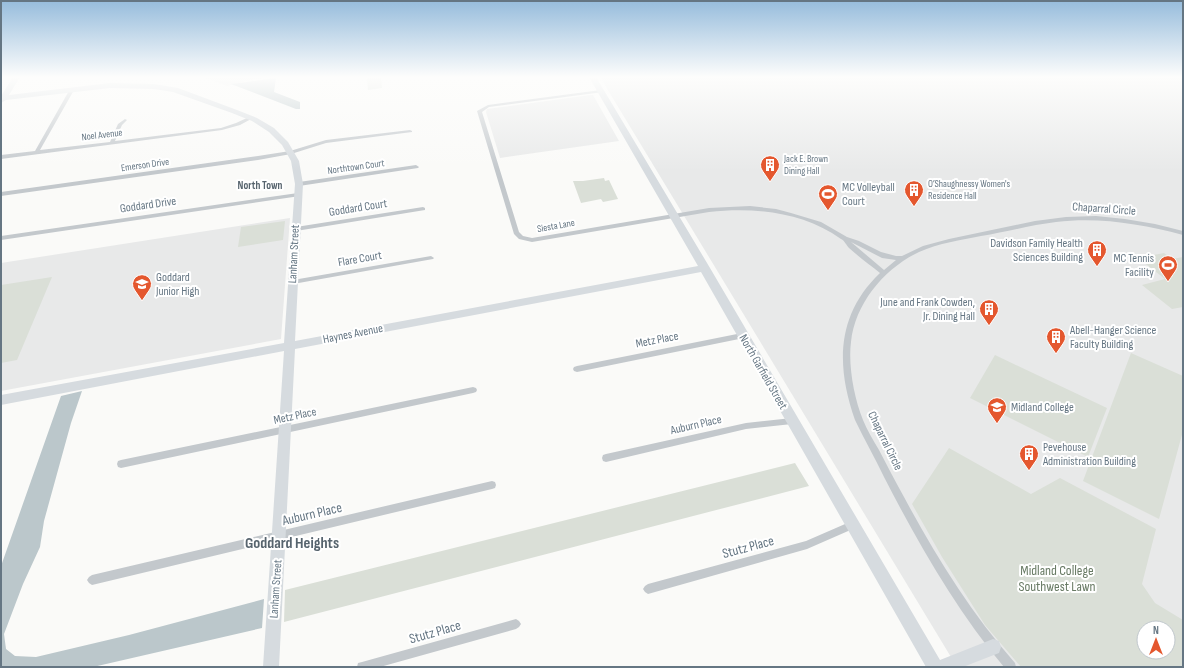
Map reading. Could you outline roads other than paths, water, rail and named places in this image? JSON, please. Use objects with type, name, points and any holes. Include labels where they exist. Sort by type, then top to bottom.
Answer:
[{"type":"street","points":[[38,152],[62,108]]},
{"type":"street","name":"Lanham Street","points":[[224,108],[268,126],[284,141],[291,152],[298,170],[296,229],[271,667]]},
{"type":"street","name":"Siesta Lane","points":[[485,108],[479,113],[516,233],[521,238],[532,240],[724,208],[753,208],[786,213],[815,222],[840,234],[850,245],[884,273]]},
{"type":"street","name":"North Garfield Street","points":[[611,108],[935,667]]},
{"type":"street","name":"Noel Avenue","points":[[1,157],[222,128],[238,124],[250,118]]},
{"type":"street","points":[[112,143],[120,124],[125,120]]},
{"type":"street","name":"Emerson Drive","points":[[1,194],[258,158],[291,152],[326,142],[410,131]]},
{"type":"street","name":"Northtown Court","points":[[298,189],[416,167]]},
{"type":"street","name":"Goddard Drive","points":[[1,238],[298,189]]},
{"type":"street","name":"Goddard Court","points":[[296,229],[423,209]]},
{"type":"street","name":"Chaparral Circle","points":[[1011,667],[993,647],[954,591],[901,501],[859,420],[850,383],[847,341],[853,320],[861,302],[876,279],[904,258],[942,241],[1065,219],[1111,219],[1154,225],[1183,233]]},
{"type":"street","name":"Siesta Lane","points":[[845,238],[856,242],[884,257],[895,260],[904,258]]},
{"type":"street","name":"Flare Court","points":[[293,282],[431,258]]},
{"type":"street","name":"Haynes Avenue","points":[[1,400],[705,268]]},
{"type":"street","name":"Metz Place","points":[[576,369],[742,336]]},
{"type":"street","name":"Metz Place","points":[[121,464],[474,390]]},
{"type":"street","name":"Auburn Place","points":[[606,458],[746,426],[792,421]]},
{"type":"street","name":"Auburn Place","points":[[92,580],[492,485]]},
{"type":"street","name":"Stutz Place","points":[[648,589],[807,545],[852,525]]},
{"type":"street","name":"Stutz Place","points":[[362,667],[516,624]]},
{"type":"street","points":[[943,667],[993,647]]},
{"type":"place","name":"Jack E. Brown Dining Hall","points":[[770,182]]},
{"type":"place","name":"O’Shaughnessy Women's Residence Hall","points":[[914,207]]},
{"type":"place","name":"MC Volleyball Court","points":[[828,211]]},
{"type":"place","name":"Davidson Family Health Sciences Building","points":[[1097,267]]},
{"type":"place","name":"MC Tennis Facility","points":[[1168,282]]},
{"type":"place","name":"Goddard Junior High","points":[[142,301]]},
{"type":"place","name":"June and Frank Cowden, Jr. Dining Hall","points":[[989,326]]},
{"type":"place","name":"Abell-Hanger Science Faculty Building","points":[[1056,354]]},
{"type":"place","name":"Midland College","points":[[997,424]]},
{"type":"place","name":"Pevehouse Administration Building","points":[[1029,471]]},
{"type":"district","name":"North Town","points":[[260,185]]},
{"type":"district","name":"Goddard Heights","points":[[292,543]]},
{"type":"park label","name":"Midland College Southwest Lawn","points":[[1057,578]]}]
